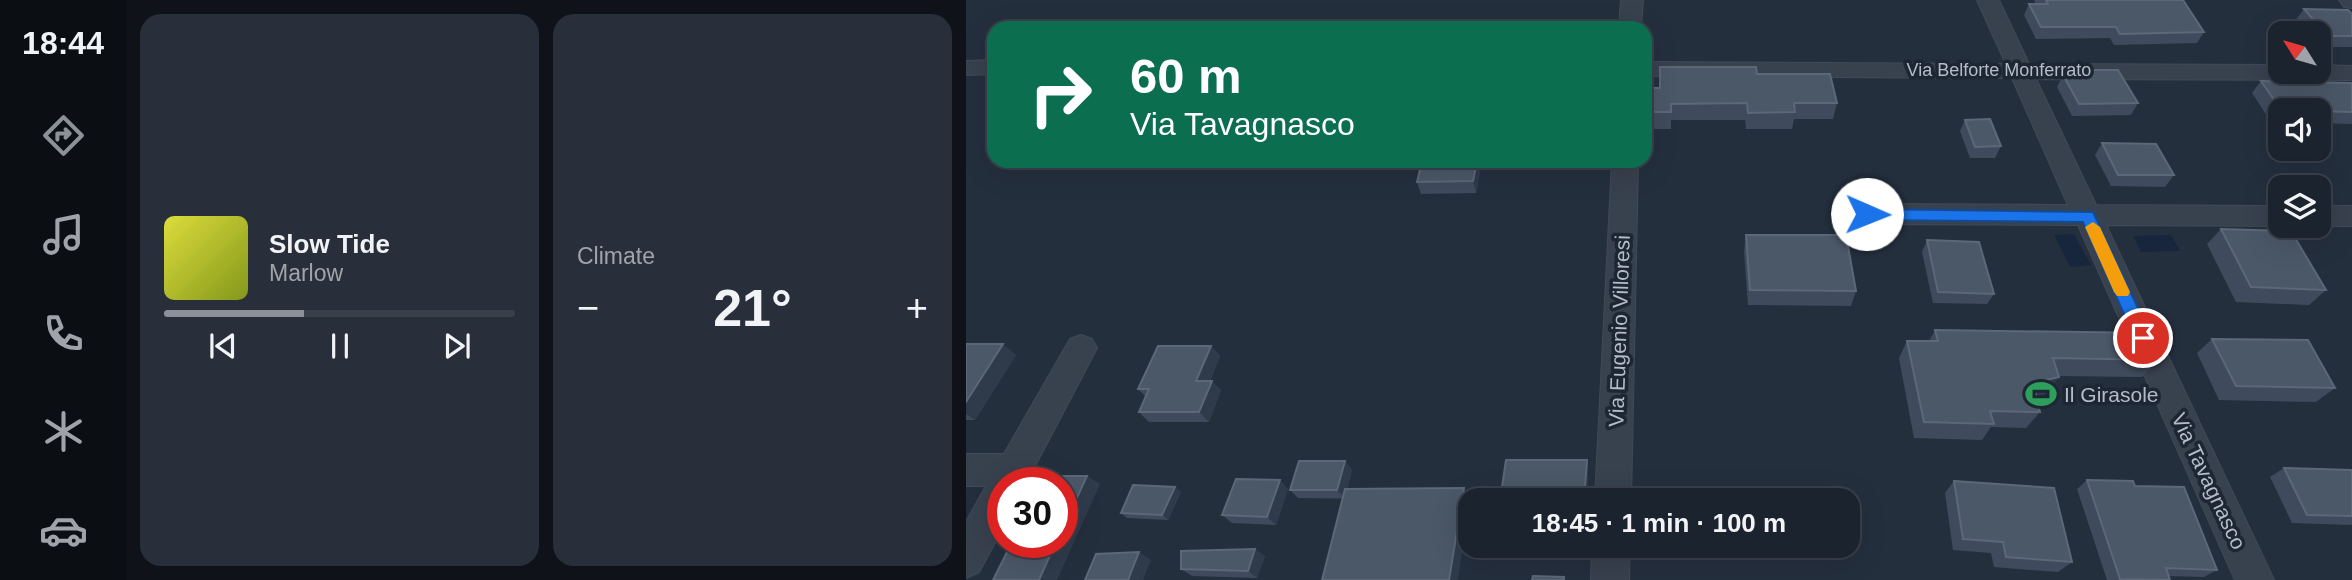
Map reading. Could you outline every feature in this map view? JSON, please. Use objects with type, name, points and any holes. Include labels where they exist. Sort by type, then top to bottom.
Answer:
[{"type":"street","points":[[1630,21],[1632,0]]},
{"type":"street","name":"Via Tavagnasco","points":[[1988,0],[2255,580]]},
{"type":"street","points":[[966,68],[987,67]]},
{"type":"street","name":"Via Belforte Monferrato","points":[[1652,69],[2352,73]]},
{"type":"street","name":"Via Eugenio Villoresi","points":[[1613,488],[1625,168]]},
{"type":"street","points":[[1867,214],[2268,216]]},
{"type":"street","points":[[2331,216],[2352,216]]},
{"type":"street","points":[[1016,467],[1081,348]]},
{"type":"street","points":[[966,470],[987,476]]},
{"type":"street","points":[[966,559],[987,520]]},
{"type":"street","points":[[1610,580],[1611,558]]},
{"type":"water","points":[[2074,234],[2091,265],[2070,267],[2054,235]]},
{"type":"water","points":[[2171,235],[2180,251],[2141,252],[2133,236]]},
{"type":"building","points":[[2046,0],[2183,0],[2204,32],[2120,34],[2116,27],[2041,27],[2029,4],[2048,4]]},
{"type":"building","points":[[2304,9],[2348,10],[2352,14],[2352,36],[2331,36],[2331,21],[2314,21]]},
{"type":"building","points":[[1660,67],[1756,67],[1757,74],[1830,74],[1837,103],[1794,103],[1795,112],[1748,113],[1747,103],[1671,104],[1671,112],[1652,112],[1652,88],[1660,88]]},
{"type":"building","points":[[2086,70],[2118,70],[2138,103],[2079,104],[2063,75],[2089,74]]},
{"type":"building","points":[[2261,81],[2268,81],[2268,84],[2352,83],[2352,112],[2331,111],[2331,98],[2273,98]]},
{"type":"building","points":[[1990,119],[2001,146],[1975,147],[1965,120]]},
{"type":"building","points":[[2102,143],[2156,144],[2174,175],[2118,175]]},
{"type":"building","points":[[1420,168],[1476,168],[1473,181],[1417,182]]},
{"type":"building","points":[[2221,229],[2268,230],[2268,238],[2295,238],[2326,290],[2251,287]]},
{"type":"building","points":[[1746,235],[1846,235],[1856,291],[1750,290]]},
{"type":"building","points":[[1927,240],[1979,242],[1994,294],[1938,292]]},
{"type":"building","points":[[1935,330],[2147,333],[2159,360],[2053,358],[2059,377],[2033,383],[2040,412],[1990,411],[1994,424],[1924,422],[1907,341],[1938,341]]},
{"type":"building","points":[[2212,339],[2308,340],[2335,388],[2236,386]]},
{"type":"building","points":[[966,344],[1003,344],[966,402]]},
{"type":"building","points":[[1158,346],[1211,346],[1196,381],[1212,381],[1199,412],[1139,412],[1149,389],[1138,389]]},
{"type":"building","points":[[1506,460],[1587,460],[1585,487],[1502,487]]},
{"type":"building","points":[[1299,461],[1345,461],[1337,490],[1290,490]]},
{"type":"building","points":[[2284,468],[2352,470],[2352,516],[2307,515]]},
{"type":"building","points":[[1078,476],[1087,476],[1078,495]]},
{"type":"building","points":[[1236,479],[1280,480],[1267,517],[1222,515]]},
{"type":"building","points":[[2087,480],[2133,481],[2135,486],[2184,487],[2217,570],[2166,568],[2170,580],[2120,579]]},
{"type":"building","points":[[1954,481],[2054,488],[2072,562],[2006,557],[2003,542],[1963,539]]},
{"type":"building","points":[[1133,485],[1175,487],[1162,515],[1121,513]]},
{"type":"building","points":[[1458,488],[1458,525],[1449,580],[1322,580],[1345,489]]},
{"type":"building","points":[[1255,549],[1248,571],[1181,569],[1181,551]]},
{"type":"building","points":[[1139,552],[1128,580],[1085,580],[1096,554]]},
{"type":"building","points":[[1004,558],[1049,558],[1039,580],[993,580]]},
{"type":"building","points":[[1533,576],[1564,577],[1564,580],[1532,580]]},
{"type":"slow traffic","points":[[2093,227],[2122,292]]},
{"type":"place","name":"Il Girasole","points":[[2041,394]]},
{"type":"route","points":[[1867,214],[2088,216],[2143,338]]}]
